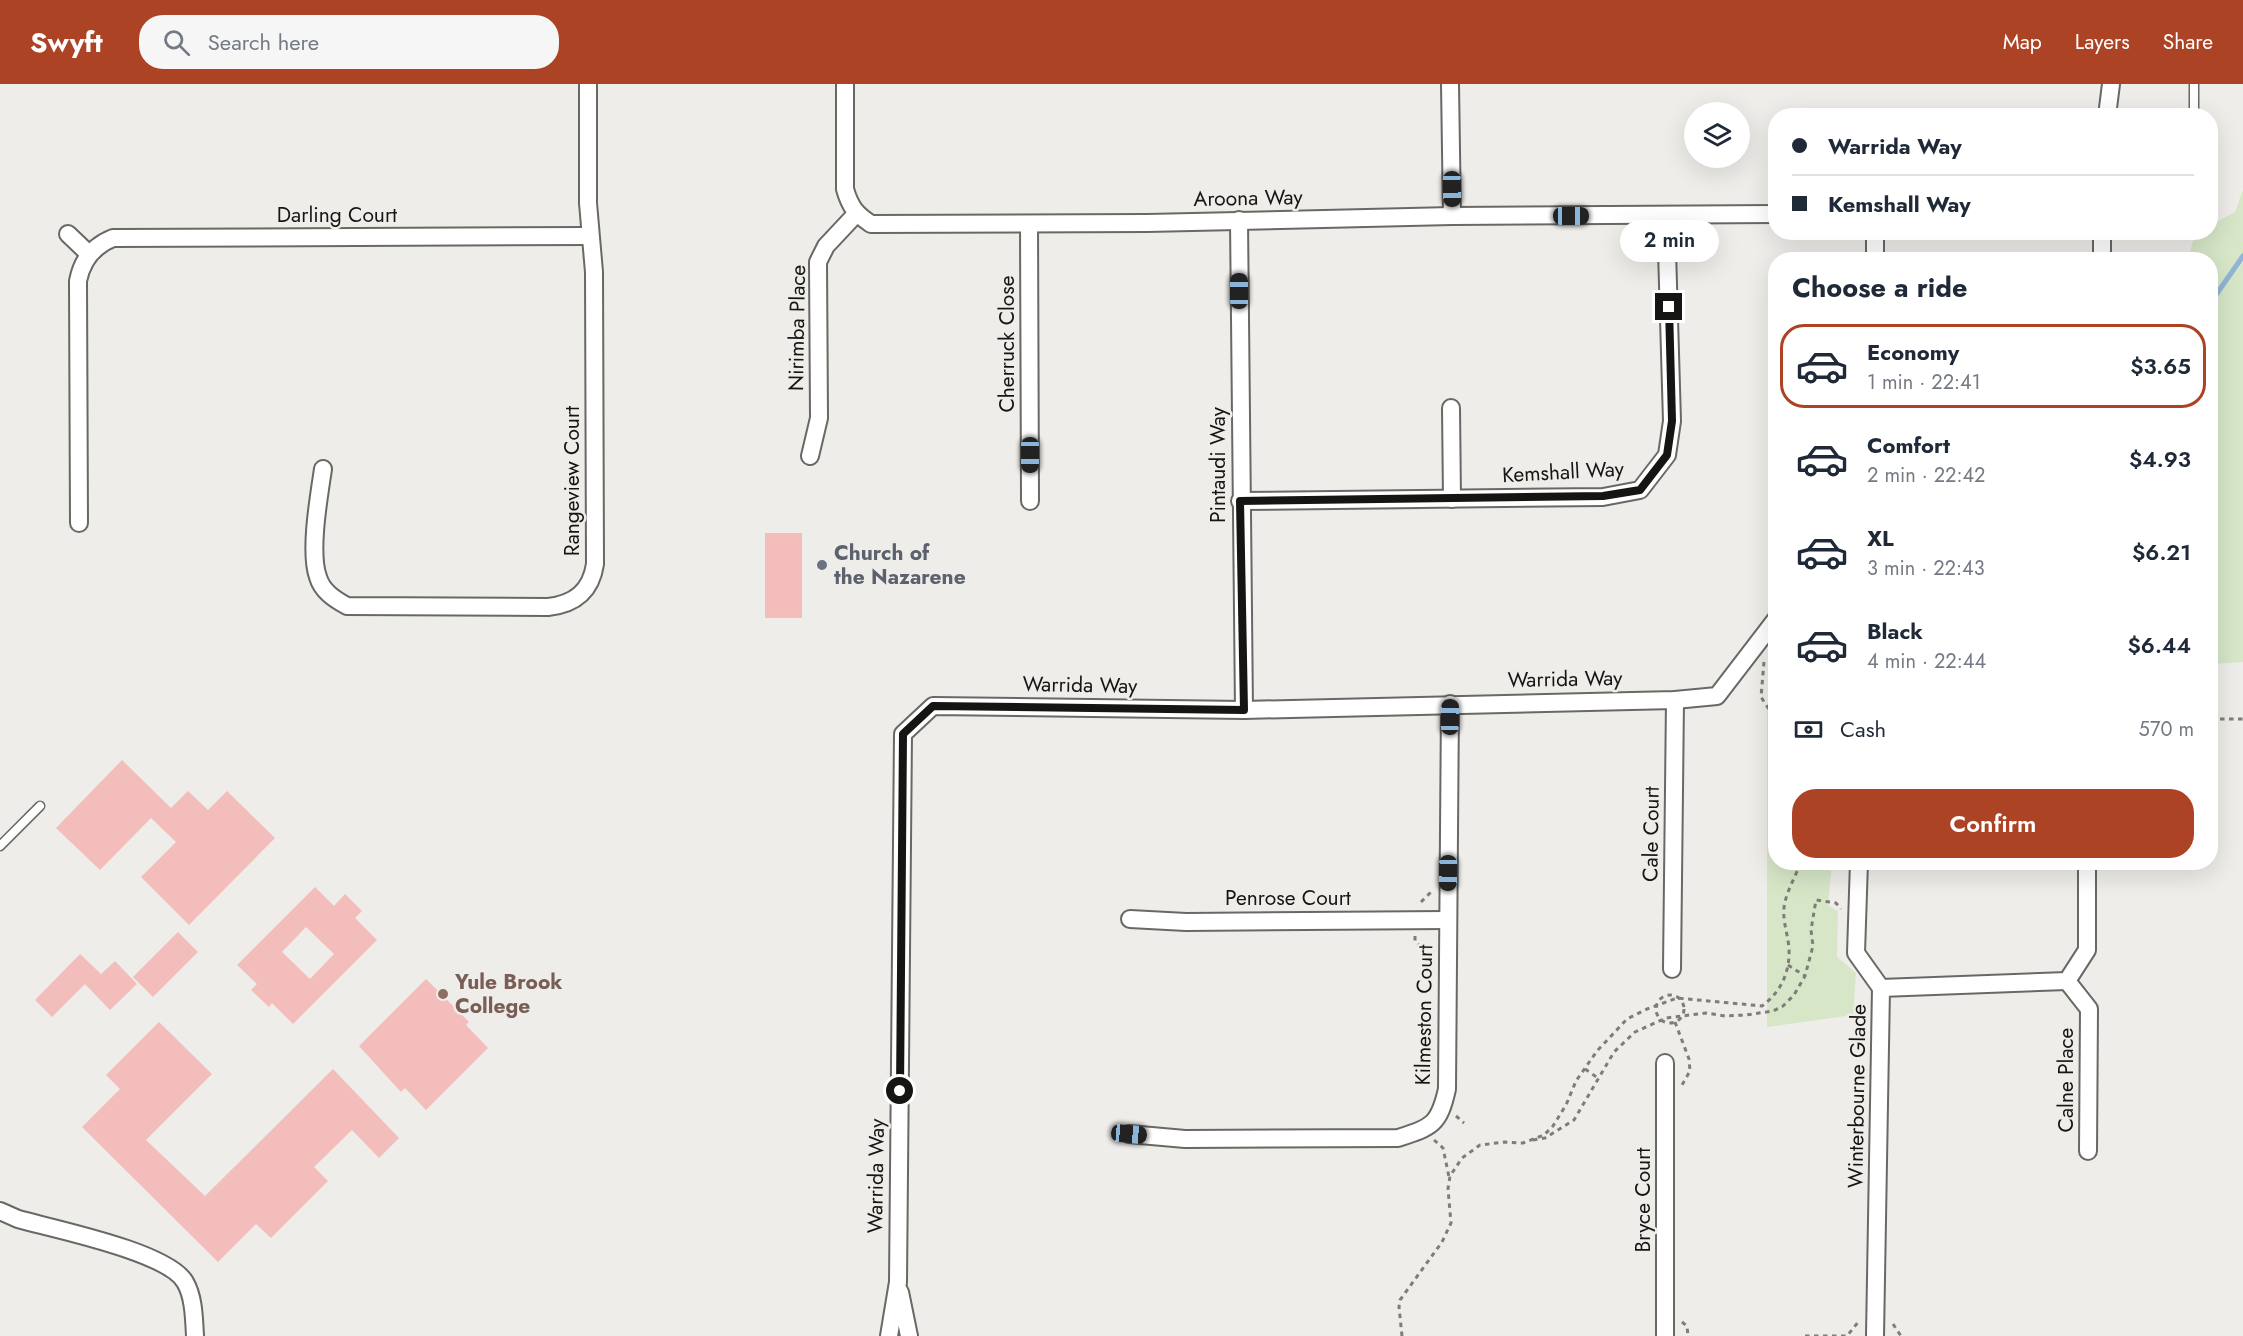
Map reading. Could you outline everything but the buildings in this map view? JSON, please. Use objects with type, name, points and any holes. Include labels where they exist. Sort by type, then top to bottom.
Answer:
[{"type":"street","name":"Rangeview Court","points":[[323,469],[316,516],[316,570],[327,593],[347,606],[548,607],[562,605],[580,596],[591,582],[595,564],[594,272],[588,203],[588,84]]},
{"type":"street","points":[[845,84],[845,189],[856,214]]},
{"type":"street","points":[[1450,84],[1452,216]]},
{"type":"street","points":[[2108,108],[2111,84]]},
{"type":"street","name":"Aroona Way","points":[[856,214],[871,224],[1768,214]]},
{"type":"street","name":"Nirimba Place","points":[[810,456],[819,418],[818,262],[825,246],[856,214]]},
{"type":"street","name":"Kemshall Way","points":[[1240,501],[1603,496],[1640,490],[1667,455],[1672,421],[1666,216]]},
{"type":"street","name":"Pintaudi Way","points":[[1239,220],[1240,501],[1244,710]]},
{"type":"street","name":"Cherruck Close","points":[[1029,224],[1030,501]]},
{"type":"street","points":[[68,234],[89,254],[80,271],[78,281],[79,523]]},
{"type":"street","name":"Darling Court","points":[[89,254],[98,245],[112,238],[590,236]]},
{"type":"street","points":[[1451,408],[1452,499]]},
{"type":"street","name":"Warrida Way","points":[[889,1336],[898,1282],[903,734],[933,706],[1244,710],[1675,700],[1718,696],[1768,630]]},
{"type":"street","name":"Cale Court","points":[[1672,969],[1675,700]]},
{"type":"street","name":"Kilmeston Court","points":[[1424,1130],[1438,1116],[1447,1089],[1450,704]]},
{"type":"street","points":[[1859,870],[1856,953],[1881,988]]},
{"type":"street","points":[[2067,981],[2087,950],[2087,870]]},
{"type":"street","name":"Penrose Court","points":[[1130,919],[1186,922],[1447,920]]},
{"type":"street","name":"Winterbourne Glade","points":[[1875,1336],[1881,988],[2067,981]]},
{"type":"street","name":"Calne Place","points":[[2067,981],[2089,1008],[2088,1151]]},
{"type":"street","name":"Bryce Court","points":[[1665,1063],[1665,1336]]},
{"type":"street","points":[[1129,1134],[1185,1139],[1398,1138],[1424,1130]]},
{"type":"street","points":[[0,1211],[18,1219],[134,1250],[171,1267],[185,1281],[192,1302],[195,1336]]},
{"type":"street","name":"Warrida Way","points":[[898,1282],[909,1336]]},
{"type":"lane","points":[[2194,84],[2194,108]]},
{"type":"lane","points":[[0,846],[40,806]]},
{"type":"path","points":[[1765,656],[1761,697],[1768,708]]},
{"type":"path","points":[[2218,719],[2243,719]]},
{"type":"path","points":[[1523,1143],[1544,1135],[1553,1126],[1585,1069],[1610,1035],[1627,1019],[1657,1005],[1665,996],[1762,1006],[1775,996],[1784,980],[1788,965],[1789,948],[1785,930],[1785,902],[1798,870]]},
{"type":"path","points":[[1402,1336],[1400,1300],[1442,1242],[1451,1222],[1448,1189],[1450,1179],[1462,1158],[1480,1145],[1505,1142],[1523,1143],[1545,1138],[1574,1120],[1614,1052],[1635,1032],[1662,1020],[1683,1016],[1706,1013],[1725,1016],[1773,1011],[1783,1006],[1794,995],[1805,976],[1813,946],[1811,930],[1816,900],[1836,903],[1842,909],[1843,919]]},
{"type":"path","points":[[1788,965],[1805,976]]},
{"type":"path","points":[[1680,998],[1685,1008],[1683,1016]]},
{"type":"path","points":[[1657,1005],[1656,1012],[1662,1020]]},
{"type":"path","points":[[1585,1069],[1599,1078]]},
{"type":"path","points":[[1424,1130],[1443,1148],[1450,1179]]},
{"type":"path","points":[[1804,1336],[1847,1335],[1860,1320],[1865,1320]]},
{"type":"path","points":[[1888,1323],[1893,1324],[1900,1336]]},
{"type":"green space","points":[[2243,190],[2243,662],[2218,664],[2218,252],[2190,252],[2193,240],[2218,240],[2218,221],[2235,212]]},
{"type":"green space","points":[[1768,699],[1768,870],[1831,870],[1828,905],[1838,911],[1837,957],[1856,973],[1853,1015],[1767,1027]]},
{"type":"waterway","points":[[2218,292],[2243,256]]},
{"type":"place","name":"Church of the Nazarene","points":[[822,565]]},
{"type":"place","name":"Yule Brook College","points":[[443,994]]},
{"type":"route","points":[[900,1091],[903,734],[933,706],[1244,710],[1240,501],[1603,496],[1640,490],[1667,455],[1670,438],[1672,421],[1669,307]]}]
